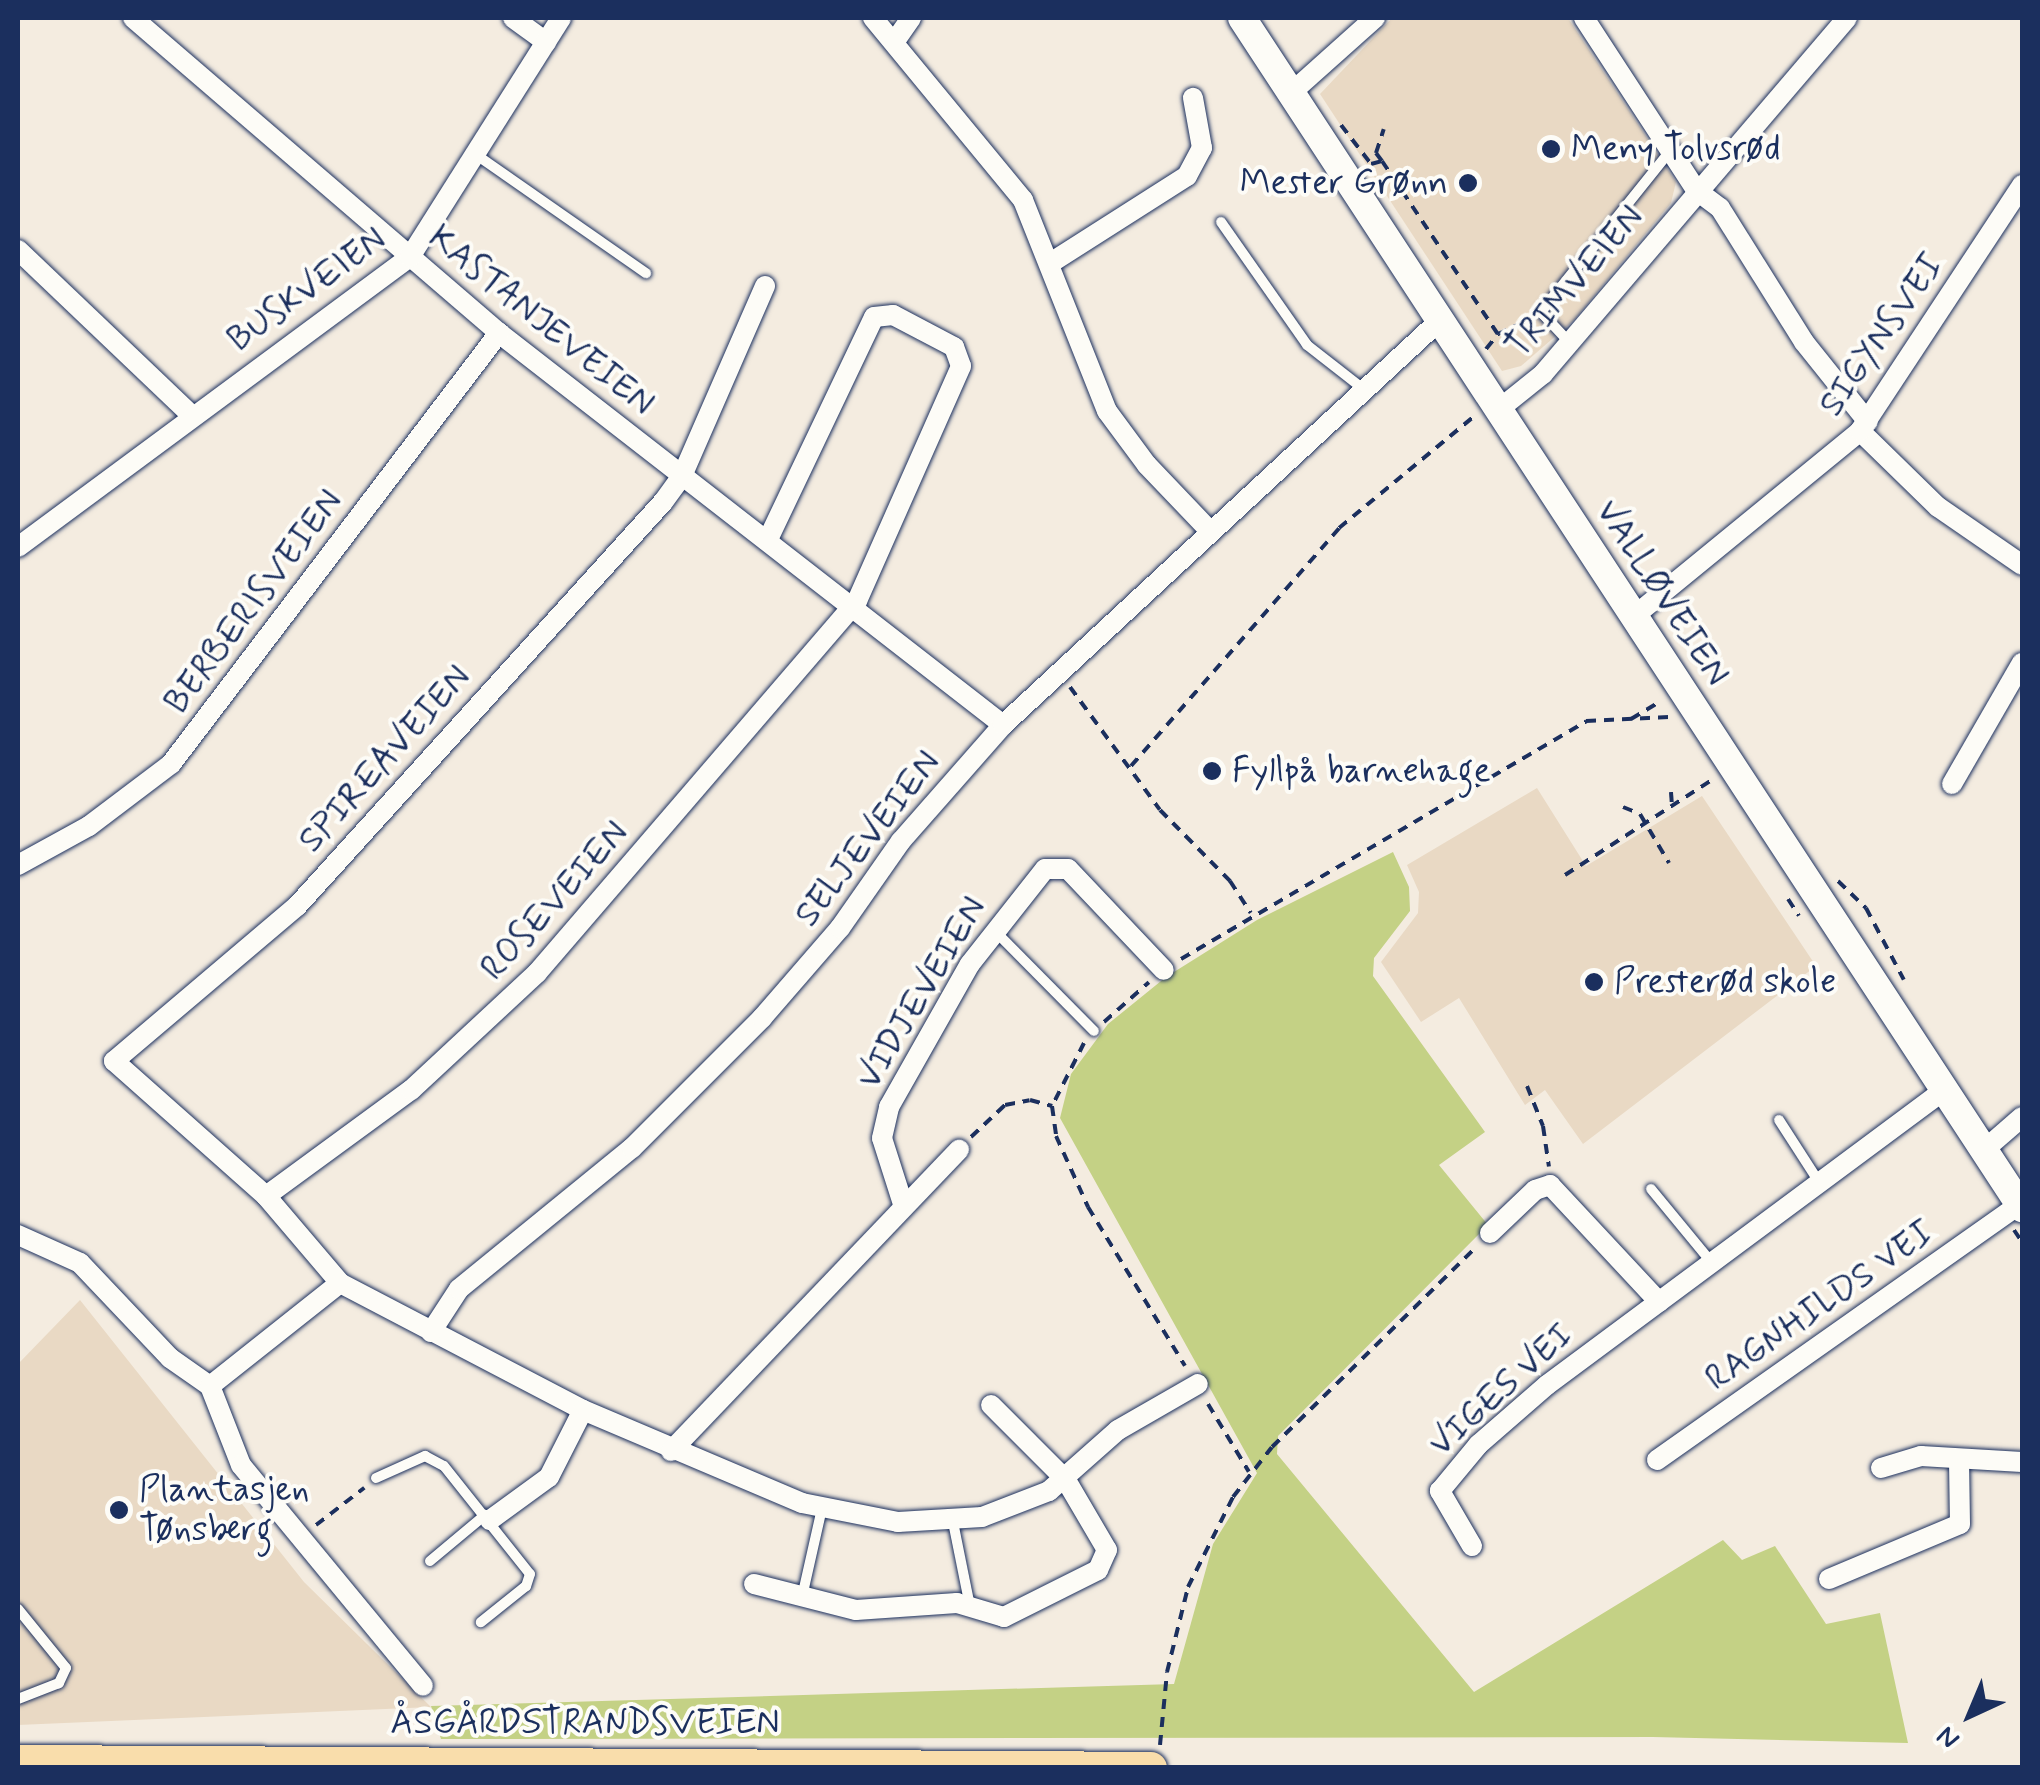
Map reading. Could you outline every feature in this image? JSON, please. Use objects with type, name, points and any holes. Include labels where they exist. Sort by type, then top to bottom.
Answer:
[{"type":"main road","name":"VALLØVEIEN","points":[[1242,18],[1439,321],[1487,412],[1633,618],[2021,1206]]},
{"type":"main road","name":"ÅSGÅRDSTRANDSVEIEN","points":[[18,1761],[1155,1756]]},
{"type":"street","name":"KASTANJEVEIEN","points":[[133,18],[499,333],[1002,725]]},
{"type":"street","points":[[513,18],[546,42]]},
{"type":"street","name":"BUSKVEIEN","points":[[18,548],[191,415],[410,257],[478,156],[561,18]]},
{"type":"street","points":[[873,18],[1000,164],[1052,262],[1108,411],[1146,465],[1210,531]]},
{"type":"street","points":[[895,41],[911,18]]},
{"type":"street","points":[[1291,93],[1375,18]]},
{"type":"street","points":[[1584,18],[1696,190],[1720,208],[1804,342],[1864,426],[1938,507],[2022,565]]},
{"type":"street","name":"TRIMVEIEN","points":[[1487,412],[1570,344],[1696,190],[1847,18]]},
{"type":"street","points":[[1052,262],[1188,176],[1202,148],[1192,98]]},
{"type":"street","name":"SIGYNSVEI","points":[[1633,618],[1864,426],[2022,185]]},
{"type":"street","points":[[18,250],[191,415]]},
{"type":"street","name":"KASTANJEVEIEN","points":[[682,476],[764,286]]},
{"type":"street","points":[[767,541],[874,318],[893,315],[954,347],[961,366],[851,607]]},
{"type":"street","name":"SELJEVEIEN","points":[[431,1332],[459,1288],[632,1148],[762,1018],[840,928],[901,840],[1002,725],[1362,388],[1439,321]]},
{"type":"street","name":"BERBERISVEIEN","points":[[18,865],[90,826],[171,764],[499,333]]},
{"type":"street","name":"SPIREAVEIEN","points":[[266,1196],[114,1062],[297,906],[682,476]]},
{"type":"street","name":"ROSEVEIEN","points":[[266,1196],[412,1090],[537,973],[851,607]]},
{"type":"street","points":[[1952,784],[2022,663]]},
{"type":"street","name":"VIDJEVEIEN","points":[[903,1204],[882,1124],[923,1041],[994,929],[1045,868],[1059,864],[1092,890],[1164,970]]},
{"type":"street","name":"VIGES VEI","points":[[1472,1546],[1444,1506],[1445,1479],[1547,1385],[1944,1090]]},
{"type":"street","points":[[1984,1150],[2022,1116]]},
{"type":"street","points":[[671,1451],[903,1204],[959,1150]]},
{"type":"street","points":[[1490,1233],[1542,1185],[1557,1190],[1659,1302]]},
{"type":"street","points":[[266,1196],[340,1282],[582,1410],[671,1451],[822,1508],[898,1522],[954,1522],[1003,1511],[1066,1480],[1118,1430],[1198,1384]]},
{"type":"street","name":"RAGNHILDS VEI","points":[[1657,1460],[2021,1206]]},
{"type":"street","points":[[18,1235],[80,1262],[170,1358],[210,1386],[242,1465],[424,1686]]},
{"type":"street","points":[[210,1386],[340,1282]]},
{"type":"street","points":[[754,1584],[856,1610],[970,1606],[1004,1617],[1103,1565],[1107,1550],[1066,1480],[991,1405]]},
{"type":"street","points":[[488,1517],[549,1477],[582,1410]]},
{"type":"street","points":[[1880,1468],[1921,1456],[2022,1464]]},
{"type":"street","points":[[1828,1578],[1960,1524],[1959,1461]]},
{"type":"lane","points":[[1570,344],[1541,312],[1670,152]]},
{"type":"lane","points":[[478,156],[646,273]]},
{"type":"lane","points":[[1221,222],[1307,345],[1362,388]]},
{"type":"lane","points":[[994,929],[1094,1032]]},
{"type":"lane","points":[[1779,1120],[1819,1183]]},
{"type":"lane","points":[[1651,1189],[1712,1263]]},
{"type":"lane","points":[[376,1478],[424,1456],[454,1476],[488,1517],[531,1576],[481,1622]]},
{"type":"lane","points":[[802,1597],[822,1508]]},
{"type":"lane","points":[[430,1561],[488,1517]]},
{"type":"lane","points":[[954,1522],[970,1606]]},
{"type":"lane","points":[[18,1609],[66,1668],[59,1683],[18,1699]]},
{"type":"path","points":[[1336,128],[1344,124],[1372,164],[1382,161]]},
{"type":"path","points":[[1384,128],[1376,153],[1498,334],[1496,343]]},
{"type":"path","points":[[1498,334],[1541,312]]},
{"type":"path","points":[[1131,766],[1339,528],[1487,412]]},
{"type":"path","points":[[1060,674],[1251,913]]},
{"type":"path","points":[[1631,719],[1685,696]]},
{"type":"path","points":[[1250,1472],[1088,1206],[1056,1136],[1052,1106],[1064,1072],[1094,1032],[1164,970],[1251,913],[1586,722],[1660,720],[1685,696]]},
{"type":"path","points":[[1564,876],[1716,778]]},
{"type":"path","points":[[1671,792],[1672,806]]},
{"type":"path","points":[[1623,806],[1645,823],[1669,864]]},
{"type":"path","points":[[1526,1086],[1548,1143],[1542,1185]]},
{"type":"path","points":[[959,1150],[1004,1105],[1030,1100],[1052,1106]]},
{"type":"path","points":[[1155,1756],[1167,1672],[1188,1586],[1250,1472],[1490,1233]]},
{"type":"path","points":[[300,1537],[376,1478]]},
{"type":"shaded area","points":[[1392,18],[1568,18],[1676,182],[1671,203],[1574,320],[1521,366],[1502,371],[1320,94]]},
{"type":"shaded area","name":"Presterød skole","points":[[1537,788],[1586,866],[1702,796],[1816,966],[1583,1144],[1545,1090],[1525,1105],[1459,998],[1421,1022],[1381,962],[1418,913],[1419,892],[1407,865]]},
{"type":"shaded area","points":[[80,1300],[304,1582],[431,1707],[18,1725],[18,1364]]},
{"type":"green space","points":[[1393,852],[1409,887],[1410,911],[1374,958],[1373,976],[1485,1132],[1439,1165],[1488,1225],[1278,1436],[1277,1454],[1474,1692],[1723,1540],[1742,1560],[1775,1546],[1826,1624],[1880,1613],[1908,1743],[1653,1737],[441,1739],[431,1706],[1174,1684],[1213,1544],[1257,1473],[1060,1118],[1071,1074],[1108,1024],[1166,977],[1257,920]]},
{"type":"place","name":"Meny Tolvsrød","points":[[1551,149]]},
{"type":"place","name":"Mester Grønn","points":[[1468,183]]},
{"type":"place","name":"Fyllpå barnehage","points":[[1212,771]]},
{"type":"place","name":"Presterød skole","points":[[1594,982]]},
{"type":"place","name":"Plantasjen Tønsberg","points":[[119,1510]]}]
